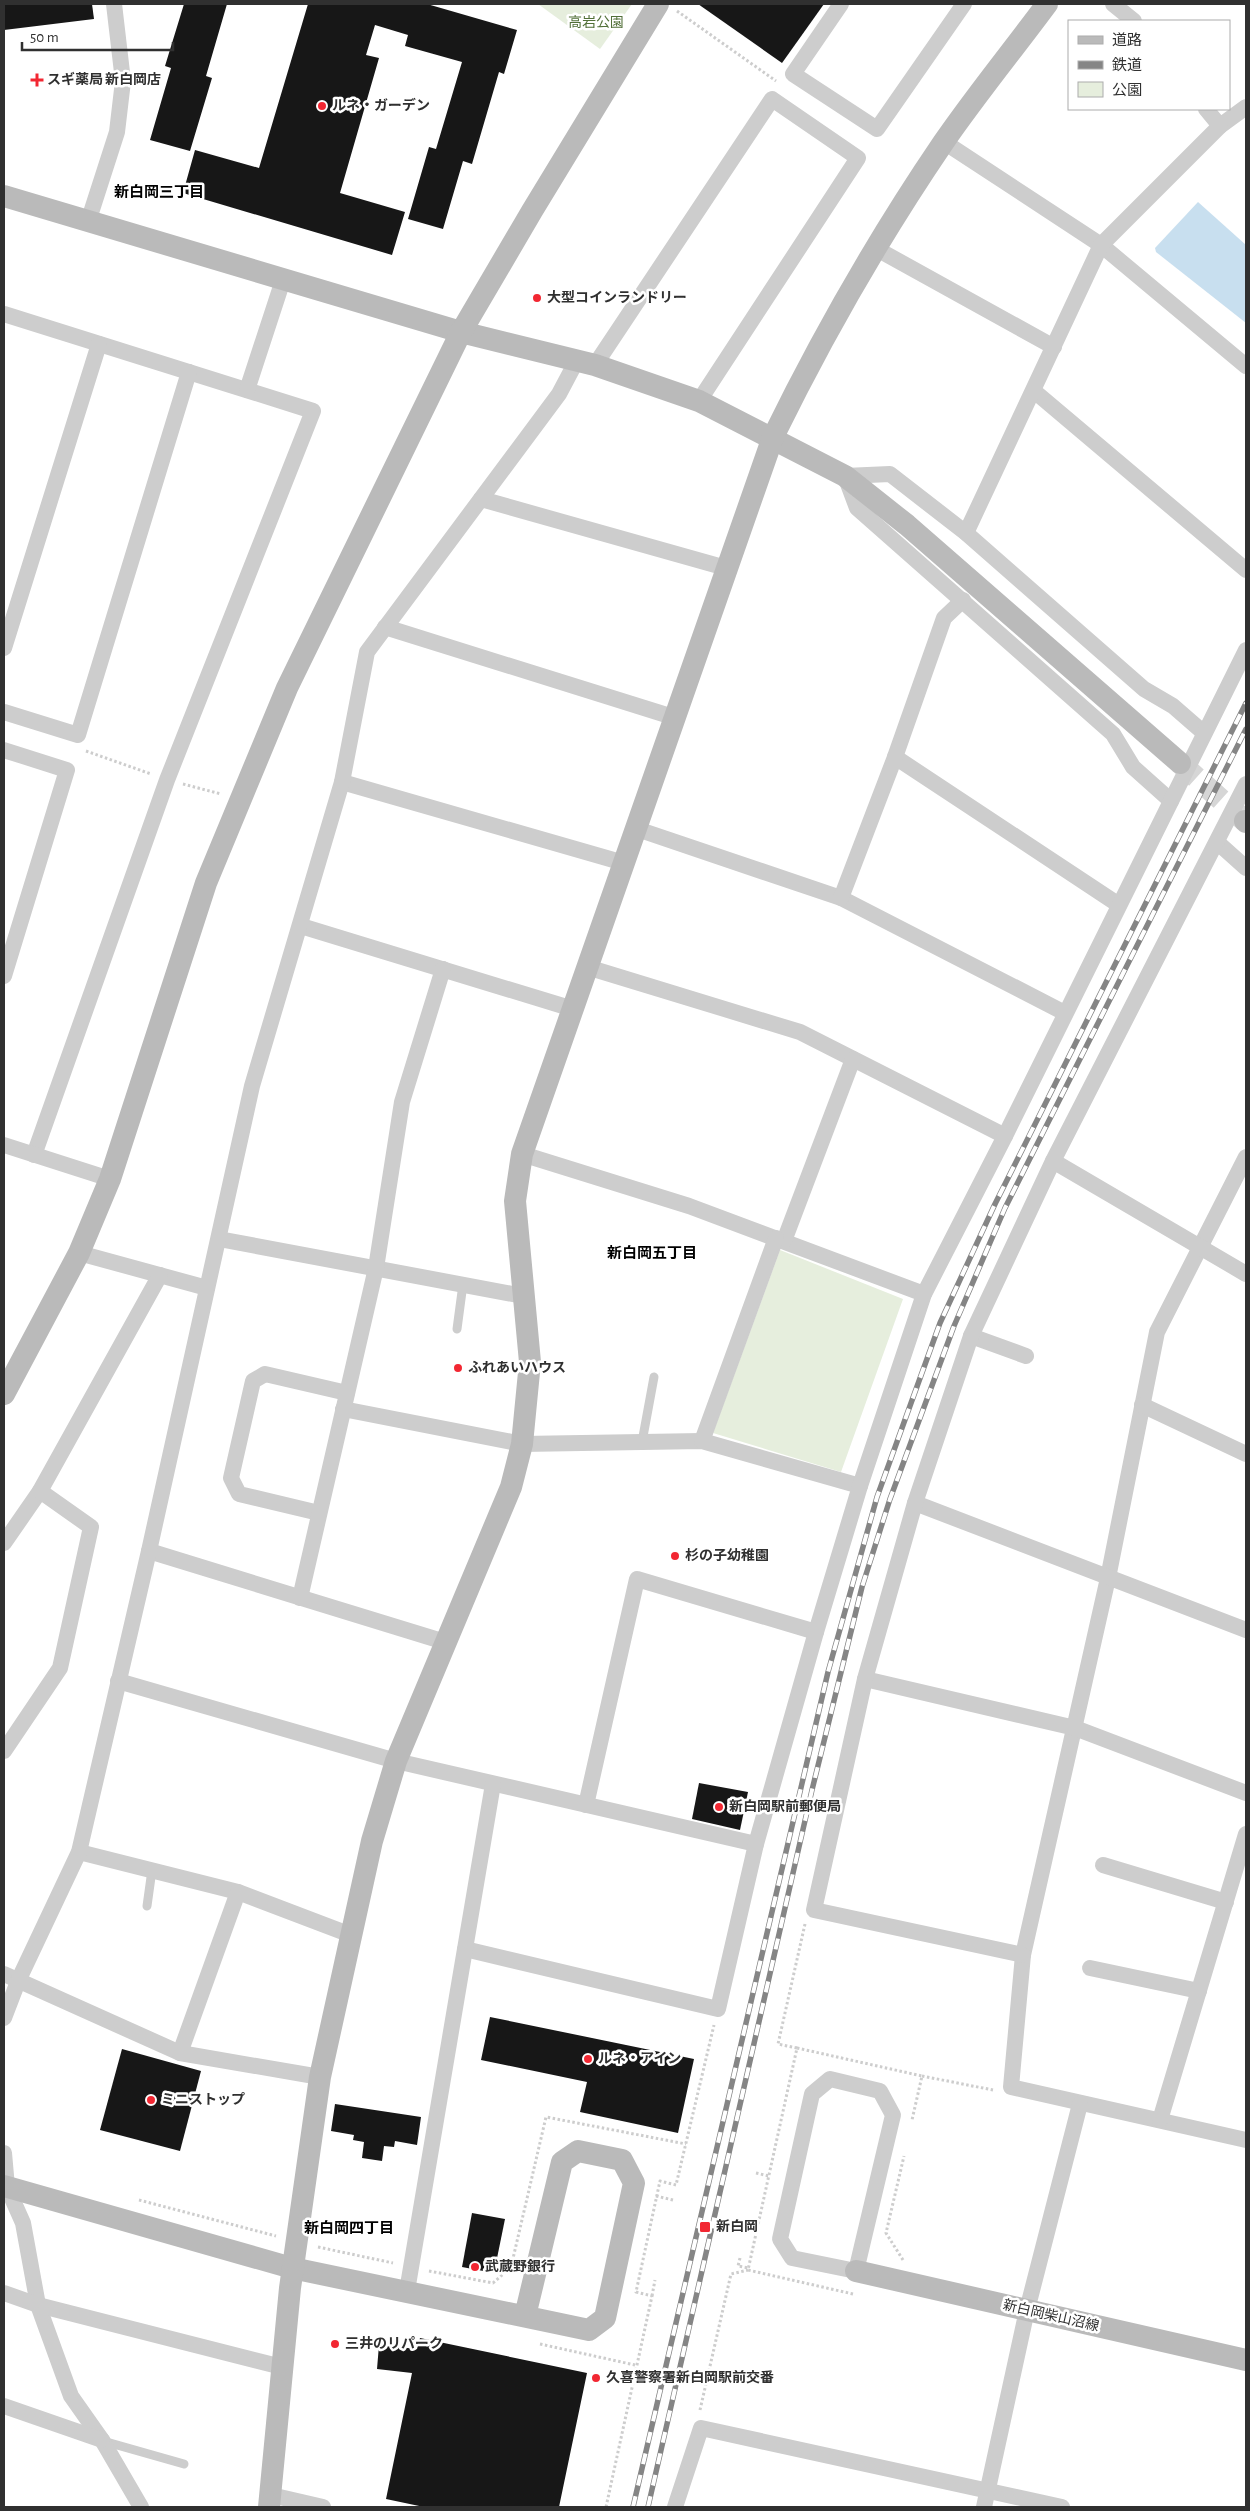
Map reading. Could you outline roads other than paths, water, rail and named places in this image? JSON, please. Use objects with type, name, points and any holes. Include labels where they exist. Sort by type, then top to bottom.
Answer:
[{"type":"street","points":[[88,222],[118,132],[123,81],[114,4]]},
{"type":"street","points":[[841,4],[793,74],[877,129],[964,4]]},
{"type":"street","points":[[323,2507],[270,2501],[292,2268],[320,2077],[372,1841],[396,1761],[510,1487],[522,1444],[530,1362],[515,1201],[522,1154],[637,829],[772,437],[820,343],[875,248],[944,142],[1047,4]]},
{"type":"street","points":[[1113,4],[1133,20]]},
{"type":"street","points":[[4,1394],[79,1252],[110,1179],[206,883],[287,688],[461,332],[532,211],[666,6]]},
{"type":"street","points":[[4,2018],[11,1976],[79,1852],[149,1551],[252,1086],[301,926],[342,782],[367,652],[559,394],[586,363],[772,99],[858,158],[699,401]]},
{"type":"street","points":[[966,533],[1101,245],[1220,126],[1246,107]]},
{"type":"street","points":[[1207,110],[1220,126]]},
{"type":"street","points":[[944,142],[1101,245],[1246,366]]},
{"type":"street","points":[[4,196],[88,222],[284,277],[461,332],[586,363],[699,401],[845,476],[907,525],[1180,763]]},
{"type":"street","points":[[875,248],[1054,348]]},
{"type":"street","points":[[247,390],[284,277]]},
{"type":"street","points":[[4,316],[313,411],[168,780],[34,1155]]},
{"type":"street","points":[[4,648],[98,344]]},
{"type":"street","points":[[4,712],[78,736],[189,372]]},
{"type":"street","points":[[1034,391],[1246,570]]},
{"type":"street","points":[[845,476],[890,474],[966,533],[1144,689],[1174,706],[1204,733]]},
{"type":"street","points":[[845,476],[857,508],[1113,734],[1133,767],[1171,800]]},
{"type":"street","points":[[481,499],[726,568]]},
{"type":"street","points":[[841,898],[895,757],[944,618],[962,600]]},
{"type":"street","points":[[385,628],[674,717]]},
{"type":"street","points":[[465,1949],[718,2009],[756,1844],[816,1632],[860,1486],[924,1294],[1005,1136],[1246,650]]},
{"type":"street","points":[[4,750],[67,770],[4,976]]},
{"type":"street","points":[[895,757],[1119,905]]},
{"type":"street","points":[[342,782],[624,863]]},
{"type":"street","points":[[1023,1955],[814,1910],[865,1679],[915,1503],[971,1336],[1053,1162],[1246,784]]},
{"type":"street","points":[[637,829],[841,898],[1065,1013]]},
{"type":"street","points":[[1217,842],[1246,868]]},
{"type":"street","points":[[301,926],[573,1009]]},
{"type":"street","points":[[587,967],[800,1032],[1005,1136]]},
{"type":"street","points":[[300,1598],[376,1268],[402,1102],[443,969]]},
{"type":"street","points":[[702,1441],[853,1059]]},
{"type":"street","points":[[4,1146],[110,1179]]},
{"type":"street","points":[[522,1154],[689,1206],[924,1294]]},
{"type":"street","points":[[1246,1157],[1157,1332],[1108,1578],[1023,1955],[1011,2087],[1246,2140]]},
{"type":"street","points":[[1053,1162],[1246,1274]]},
{"type":"street","points":[[219,1239],[523,1296]]},
{"type":"street","points":[[79,1252],[206,1288]]},
{"type":"street","points":[[4,1543],[40,1491],[160,1275]]},
{"type":"street","points":[[971,1336],[1026,1356]]},
{"type":"street","points":[[319,1513],[239,1494],[231,1478],[253,1381],[265,1374],[345,1401],[522,1444],[702,1441],[860,1486]]},
{"type":"street","points":[[1142,1404],[1246,1454]]},
{"type":"street","points":[[4,1751],[60,1668],[91,1527],[40,1491]]},
{"type":"street","points":[[915,1503],[1246,1630]]},
{"type":"street","points":[[149,1551],[445,1642]]},
{"type":"street","points":[[586,1805],[637,1579],[816,1632]]},
{"type":"street","points":[[865,1679],[1074,1728],[1246,1793]]},
{"type":"street","points":[[118,1681],[396,1761],[756,1844]]},
{"type":"street","points":[[407,2291],[493,1784]]},
{"type":"street","points":[[1160,2120],[1246,1834]]},
{"type":"street","points":[[79,1852],[238,1892],[352,1935]]},
{"type":"street","points":[[1103,1865],[1226,1902]]},
{"type":"street","points":[[180,2052],[238,1892]]},
{"type":"street","points":[[1090,1968],[1199,1991]]},
{"type":"street","points":[[11,1976],[180,2052],[320,2077]]},
{"type":"street","points":[[830,2080],[880,2091],[893,2115],[856,2271],[792,2258],[780,2239],[812,2094],[830,2080]]},
{"type":"street","points":[[984,2507],[1027,2310],[1080,2104]]},
{"type":"street","points":[[5,2187],[292,2268],[589,2330],[605,2318],[634,2183],[622,2160],[578,2151],[562,2162],[525,2316]]},
{"type":"street","points":[[4,2153],[5,2187],[23,2223],[38,2305],[71,2396],[102,2440],[141,2507]]},
{"type":"street","name":"新白岡柴山沼線","points":[[856,2271],[1246,2360]]},
{"type":"street","points":[[4,2293],[38,2305],[282,2367]]},
{"type":"street","points":[[4,2406],[102,2440]]},
{"type":"street","points":[[675,2507],[701,2428],[1062,2507]]},
{"type":"lane","points":[[457,1329],[463,1284]]},
{"type":"lane","points":[[642,1442],[654,1377]]},
{"type":"lane","points":[[147,1906],[152,1870]]},
{"type":"lane","points":[[102,2440],[184,2464]]},
{"type":"water","points":[[1198,202],[1246,245],[1246,323],[1156,252],[1155,248]]},
{"type":"tunnel","points":[[1180,763],[1245,821]]},
{"type":"railway","points":[[633,2507],[828,1672],[877,1497],[940,1323],[995,1204],[1246,703]]},
{"type":"railway","points":[[648,2507],[812,1790],[862,1587],[890,1499],[954,1326],[1005,1208],[1246,729]]},
{"type":"place","name":"スギ薬局 新白岡店","points":[[37,80]]},
{"type":"place","name":"ルネ・ガーデン","points":[[322,106]]},
{"type":"place","name":"大型コインランドリー","points":[[537,298]]},
{"type":"place","name":"ふれあいハウス","points":[[458,1368]]},
{"type":"place","name":"杉の子幼稚園","points":[[675,1556]]},
{"type":"place","name":"新白岡駅前郵便局","points":[[719,1807]]},
{"type":"place","name":"ルネ・アイン","points":[[588,2059]]},
{"type":"place","name":"ミニストップ","points":[[151,2100]]},
{"type":"place","name":"新白岡","points":[[705,2227]]},
{"type":"place","name":"武蔵野銀行","points":[[475,2267]]},
{"type":"place","name":"三井のリパーク","points":[[335,2344]]},
{"type":"place","name":"久喜警察署新白岡駅前交番","points":[[596,2378]]},
{"type":"district","name":"新白岡三丁目","points":[[159,192]]},
{"type":"district","name":"新白岡五丁目","points":[[652,1253]]},
{"type":"district","name":"新白岡四丁目","points":[[349,2228]]},
{"type":"park label","name":"高岩公園","points":[[596,23]]}]
